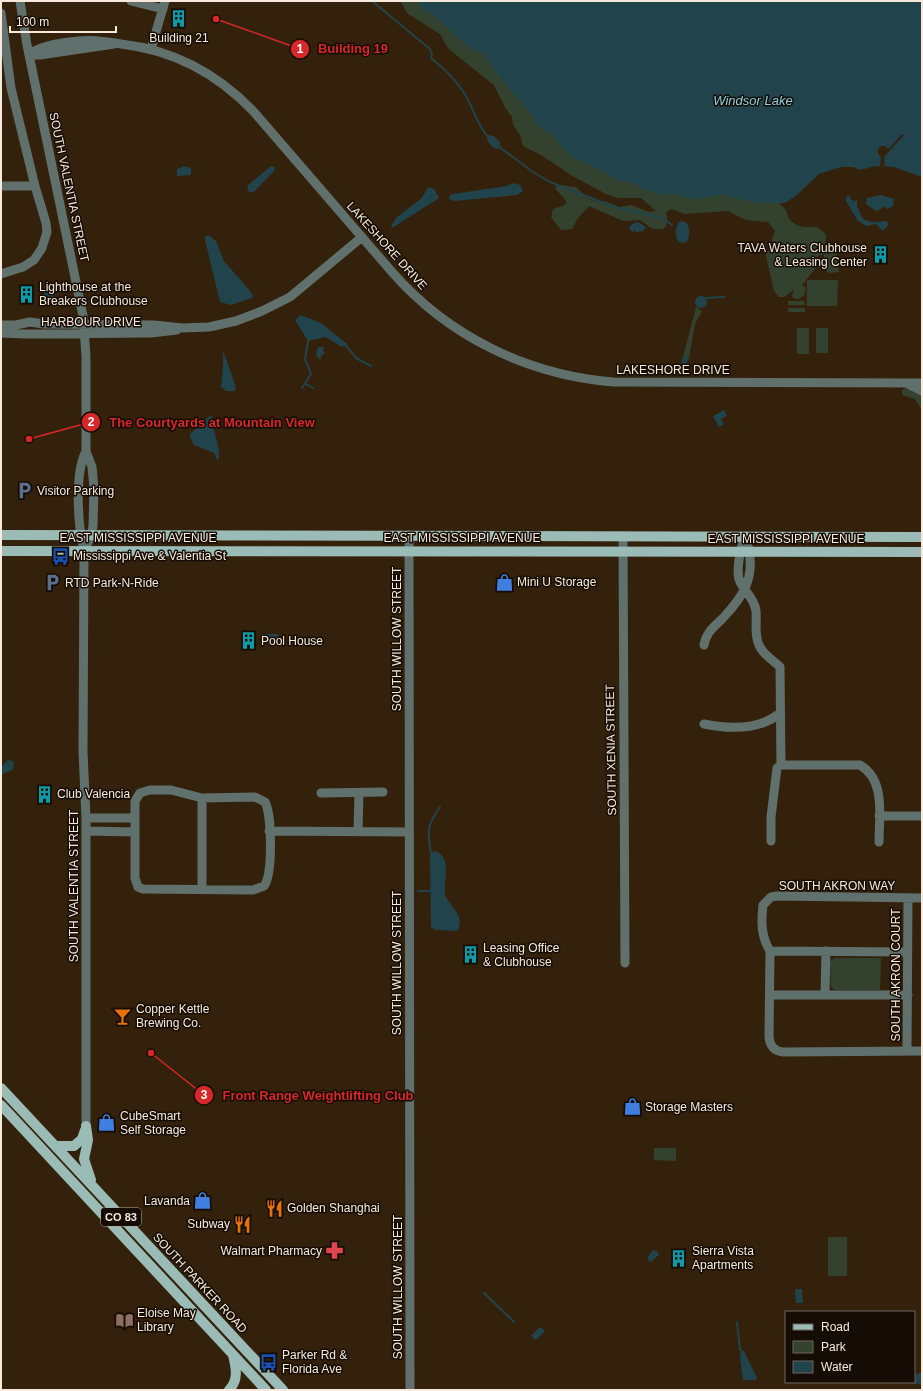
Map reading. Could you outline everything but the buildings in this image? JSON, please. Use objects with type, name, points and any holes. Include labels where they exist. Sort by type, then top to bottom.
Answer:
[{"type":"main road","name":"EAST MISSISSIPPI AVENUE","points":[[1,535],[922,537]]},
{"type":"main road","name":"EAST MISSISSIPPI AVENUE","points":[[1,551],[922,552]]},
{"type":"main road","name":"SOUTH PARKER ROAD","points":[[1,1088],[283,1390]]},
{"type":"main road","name":"SOUTH PARKER ROAD","points":[[1,1106],[266,1390]]},
{"type":"main road","points":[[86,1126],[87,1142],[84,1159],[94,1187]]},
{"type":"main road","points":[[55,1146],[70,1147],[76,1145],[82,1139],[86,1126]]},
{"type":"main road","points":[[57,1166],[64,1166],[70,1162],[83,1150],[87,1142]]},
{"type":"main road","points":[[229,1390],[236,1375],[233,1355]]},
{"type":"street","name":"SOUTH VALENTIA STREET","points":[[20,1],[29,54],[79,292],[84,329],[86,451],[91,464],[93,476],[93,523],[91,536],[84,551]]},
{"type":"street","points":[[131,1],[164,5],[151,49]]},
{"type":"street","points":[[1,13],[11,88],[35,186],[46,223],[46,236],[40,252],[30,262],[1,274]]},
{"type":"street","name":"LAKESHORE DRIVE","points":[[29,54],[40,55],[118,43],[151,49],[173,56],[214,77],[237,95],[254,112],[408,290],[453,326],[504,355],[556,373],[595,380],[634,382],[922,383]]},
{"type":"street","points":[[1,186],[35,186]]},
{"type":"street","name":"HARBOUR DRIVE","points":[[1,325],[37,322],[84,329],[157,333],[182,328],[225,324],[250,317],[270,308],[298,290],[362,237]]},
{"type":"street","name":"HARBOUR DRIVE","points":[[1,332],[24,334],[84,329]]},
{"type":"street","points":[[905,383],[922,391]]},
{"type":"street","name":"SOUTH VALENTIA STREET","points":[[86,451],[82,461],[80,475],[80,536],[84,551],[83,752],[86,818],[86,1126]]},
{"type":"street","name":"SOUTH WILLOW STREET","points":[[409,535],[410,1390]]},
{"type":"street","name":"SOUTH XENIA STREET","points":[[623,536],[624,963]]},
{"type":"street","points":[[745,536],[740,581],[746,588],[756,610],[758,644],[763,652],[780,668],[781,765]]},
{"type":"street","points":[[704,645],[706,635],[727,613],[746,588]]},
{"type":"street","points":[[704,724],[720,727],[750,727],[773,719],[780,713]]},
{"type":"street","points":[[771,840],[774,782],[777,768],[781,765],[860,764],[868,769],[878,784],[879,842]]},
{"type":"street","points":[[150,790],[171,790],[202,798],[255,798],[265,802],[269,812],[269,876],[264,886],[253,890],[143,889],[138,887],[135,878],[135,801],[140,793],[150,790]]},
{"type":"street","points":[[321,793],[383,792]]},
{"type":"street","points":[[358,831],[359,793]]},
{"type":"street","points":[[202,798],[202,889]]},
{"type":"street","points":[[879,816],[922,816]]},
{"type":"street","points":[[86,818],[135,818]]},
{"type":"street","points":[[86,831],[135,832]]},
{"type":"street","points":[[269,831],[409,832]]},
{"type":"street","name":"SOUTH AKRON WAY","points":[[922,898],[771,897],[763,905],[762,915],[763,940],[770,951],[770,1043],[778,1052],[922,1052]]},
{"type":"street","name":"SOUTH AKRON COURT","points":[[907,1051],[908,898]]},
{"type":"street","points":[[770,951],[907,952]]},
{"type":"street","points":[[825,994],[826,951]]},
{"type":"street","points":[[770,995],[908,995]]},
{"type":"green space","points":[[400,1],[421,1],[484,53],[715,192],[777,201],[786,210],[789,219],[795,224],[803,227],[817,227],[826,234],[825,249],[836,249],[839,272],[829,273],[824,269],[824,254],[817,256],[815,269],[802,285],[806,288],[804,295],[799,299],[793,298],[792,295],[795,289],[784,297],[779,297],[774,291],[766,256],[766,253],[773,246],[772,239],[775,231],[768,222],[746,220],[728,211],[684,214],[672,209],[666,212],[667,220],[664,229],[653,229],[640,220],[623,221],[589,206],[578,218],[572,229],[561,230],[551,217],[553,209],[563,206],[567,202],[555,188],[558,185],[576,187],[587,198],[594,201],[605,201],[620,207],[631,205],[649,212],[656,211],[641,198],[618,198],[606,194],[574,177],[541,155],[523,146],[520,135],[513,125],[512,117],[506,109],[494,85],[448,48],[440,34],[408,14]]},
{"type":"green space","points":[[807,280],[838,280],[837,306],[807,306]]},
{"type":"green space","points":[[788,301],[804,301],[805,305],[788,305]]},
{"type":"green space","points":[[696,307],[702,311],[695,324],[689,358],[683,357]]},
{"type":"green space","points":[[788,308],[805,308],[805,312],[788,312]]},
{"type":"green space","points":[[797,328],[809,328],[809,354],[797,354]]},
{"type":"green space","points":[[816,328],[828,328],[828,353],[816,353]]},
{"type":"green space","points":[[905,388],[922,392],[922,410],[915,399],[902,395],[902,390]]},
{"type":"green space","points":[[834,958],[881,958],[880,990],[835,990],[831,987],[830,962]]},
{"type":"green space","points":[[654,1148],[676,1148],[676,1161],[654,1160]]},
{"type":"green space","points":[[828,1237],[847,1237],[847,1276],[828,1276]]},
{"type":"water","name":"Windsor Lake","points":[[417,1],[922,1],[922,177],[894,167],[876,166],[860,170],[853,167],[841,167],[819,174],[797,195],[785,203],[757,203],[723,195],[695,199],[673,194],[664,195],[643,189],[634,183],[617,180],[593,166],[573,158],[559,144],[553,135],[538,126],[533,116],[493,69],[486,55],[471,49],[432,14],[422,9]]},
{"type":"water","points":[[490,135],[495,137],[500,142],[499,149],[494,148],[489,143],[487,136]]},
{"type":"water","points":[[184,166],[191,168],[191,175],[177,176],[177,169]]},
{"type":"water","points":[[271,166],[275,167],[274,171],[255,191],[249,193],[247,186]]},
{"type":"water","points":[[514,183],[520,185],[523,191],[517,195],[454,201],[449,199],[450,195],[453,194],[507,186]]},
{"type":"water","points":[[428,187],[434,189],[439,198],[392,228],[391,226],[397,217],[422,198]]},
{"type":"water","points":[[850,195],[850,199],[854,201],[857,200],[857,206],[863,219],[871,222],[886,221],[889,224],[883,231],[876,224],[866,226],[858,221],[846,201],[846,197]]},
{"type":"water","points":[[881,195],[894,199],[893,206],[888,209],[883,206],[881,209],[876,211],[866,204],[867,198]]},
{"type":"water","points":[[680,221],[686,222],[688,227],[689,236],[685,243],[679,242],[676,237],[676,228]]},
{"type":"water","points":[[638,222],[646,227],[642,232],[640,231],[637,233],[635,230],[633,232],[629,228],[632,224]]},
{"type":"water","points":[[208,235],[216,241],[224,261],[250,291],[253,296],[252,298],[231,305],[220,302],[205,240],[205,237]]},
{"type":"water","points":[[47,291],[51,292],[54,296],[44,305],[41,301],[41,297]]},
{"type":"water","points":[[701,296],[705,298],[707,302],[705,306],[701,308],[697,306],[695,302],[697,298]]},
{"type":"water","points":[[301,315],[321,323],[347,344],[348,347],[340,346],[326,337],[308,341],[295,320]]},
{"type":"water","points":[[318,347],[324,347],[323,351],[325,353],[322,355],[320,360],[316,355]]},
{"type":"water","points":[[223,352],[236,387],[235,391],[226,391],[221,387]]},
{"type":"water","points":[[683,356],[689,358],[685,368],[681,363]]},
{"type":"water","points":[[724,410],[727,416],[721,419],[724,424],[719,427],[713,416]]},
{"type":"water","points":[[210,416],[213,417],[213,428],[218,444],[218,461],[214,453],[194,445],[190,438],[190,434]]},
{"type":"water","points":[[261,634],[278,634],[278,642],[261,641]]},
{"type":"water","points":[[8,760],[13,761],[14,767],[12,770],[3,774],[1,773],[1,767]]},
{"type":"water","points":[[435,851],[441,854],[446,864],[445,894],[460,920],[457,931],[435,930],[431,927],[430,856],[432,852]]},
{"type":"water","points":[[653,1250],[657,1251],[659,1255],[650,1262],[647,1258]]},
{"type":"water","points":[[795,1289],[802,1289],[803,1303],[796,1303]]},
{"type":"water","points":[[540,1327],[545,1331],[536,1340],[531,1336]]},
{"type":"water","points":[[741,1350],[744,1351],[757,1378],[756,1380],[743,1380],[740,1357]]},
{"type":"water","points":[[922,1372],[922,1384],[908,1383],[915,1383],[915,1375]]},
{"type":"pier","points":[[902,134],[904,135],[884,157],[885,166],[880,166],[881,157],[878,154],[878,149],[881,146],[885,146],[889,149]]},
{"type":"waterway","points":[[372,1],[430,49],[432,55],[431,58],[448,73],[462,90],[480,126],[489,138]]},
{"type":"waterway","points":[[498,146],[533,172],[550,182],[614,207],[663,218],[672,225]]},
{"type":"waterway","points":[[706,298],[724,297]]},
{"type":"waterway","points":[[302,388],[311,374],[305,359],[308,341]]},
{"type":"waterway","points":[[347,347],[356,358],[371,366]]},
{"type":"waterway","points":[[306,384],[313,388]]},
{"type":"waterway","points":[[431,853],[429,828],[440,807]]},
{"type":"waterway","points":[[418,891],[432,891]]},
{"type":"waterway","points":[[484,1293],[514,1322]]},
{"type":"waterway","points":[[737,1322],[740,1350]]},
{"type":"place","name":"Building 21","points":[[179,19]]},
{"type":"place","name":"Building 19","points":[[216,19]]},
{"type":"place","name":"TAVA Waters Clubhouse & Leasing Center","points":[[880,255]]},
{"type":"place","name":"Lighthouse at the Breakers Clubhouse","points":[[26,294]]},
{"type":"place","name":"The Courtyards at Mountain View","points":[[29,439]]},
{"type":"place","name":"Visitor Parking","points":[[24,491]]},
{"type":"place","name":"Mississippi Ave & Valentia St","points":[[60,556]]},
{"type":"place","name":"Mini U Storage","points":[[504,582]]},
{"type":"place","name":"RTD Park-N-Ride","points":[[52,583]]},
{"type":"place","name":"Pool House","points":[[248,641]]},
{"type":"place","name":"Club Valencia","points":[[44,794]]},
{"type":"place","name":"Leasing Office & Clubhouse","points":[[470,955]]},
{"type":"place","name":"Copper Kettle Brewing Co.","points":[[123,1016]]},
{"type":"place","name":"Front Range Weightlifting Club","points":[[151,1053]]},
{"type":"place","name":"Storage Masters","points":[[632,1107]]},
{"type":"place","name":"CubeSmart Self Storage","points":[[107,1123]]},
{"type":"place","name":"Lavanda","points":[[203,1201]]},
{"type":"place","name":"Golden Shanghai","points":[[274,1208]]},
{"type":"place","name":"Subway","points":[[243,1224]]},
{"type":"place","name":"Walmart Pharmacy","points":[[335,1251]]},
{"type":"place","name":"Sierra Vista Apartments","points":[[679,1258]]},
{"type":"place","name":"Eloise May Library","points":[[124,1320]]},
{"type":"place","name":"Parker Rd & Florida Ave","points":[[269,1362]]}]
